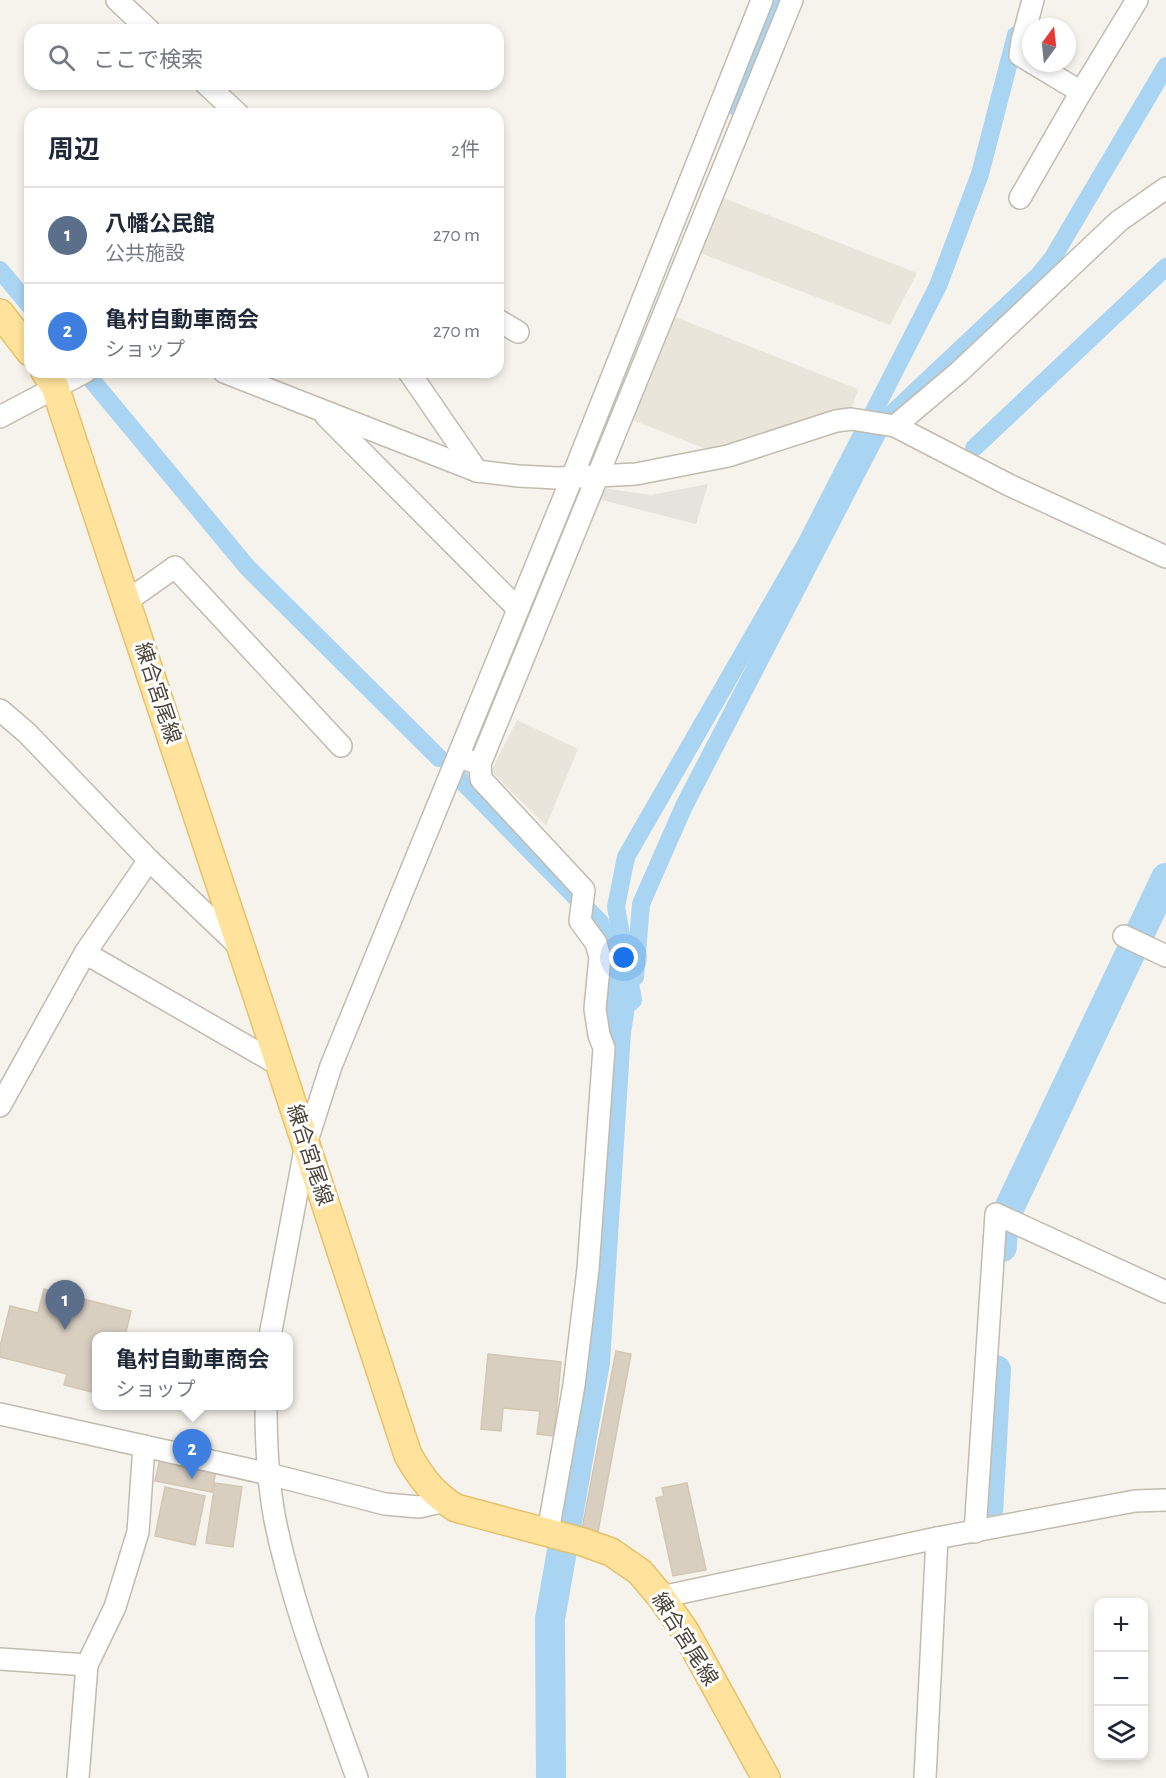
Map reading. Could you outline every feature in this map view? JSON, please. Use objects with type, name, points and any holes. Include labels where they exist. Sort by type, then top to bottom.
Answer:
[{"type":"main road","points":[[0,313],[24,344]]},
{"type":"main road","name":"練合宮尾線","points":[[50,379],[178,753],[239,946],[281,1066],[408,1455],[421,1478],[446,1502],[456,1508],[583,1542],[611,1552],[640,1572],[685,1631],[766,1778]]},
{"type":"street","points":[[117,0],[143,24]]},
{"type":"street","points":[[271,1332],[306,1144],[331,1066],[572,477],[762,0]]},
{"type":"street","points":[[548,1532],[574,1385],[588,1269],[604,1048],[599,1035],[595,1009],[600,957],[596,943],[580,921],[584,890],[481,779],[480,764],[792,0]]},
{"type":"street","points":[[1028,18],[1033,0]]},
{"type":"street","points":[[1020,198],[1137,0]]},
{"type":"street","points":[[1022,41],[1020,55],[1022,56]]},
{"type":"street","points":[[1048,72],[1081,93]]},
{"type":"street","points":[[213,90],[232,108]]},
{"type":"street","points":[[891,425],[958,372],[1119,221],[1166,188]]},
{"type":"street","points":[[504,324],[518,332]]},
{"type":"street","points":[[239,378],[477,471],[518,476],[572,477],[636,474],[728,456],[836,421],[851,419],[891,425],[1009,485],[1166,557]]},
{"type":"street","points":[[413,378],[477,471]]},
{"type":"street","points":[[0,417],[50,379]]},
{"type":"street","points":[[320,410],[518,609]]},
{"type":"street","points":[[127,601],[175,567],[341,746]]},
{"type":"street","points":[[0,710],[27,733],[149,860],[239,946]]},
{"type":"street","points":[[458,757],[480,764]]},
{"type":"street","points":[[0,1106],[86,953],[149,860]]},
{"type":"street","points":[[1124,936],[1166,956]]},
{"type":"street","points":[[86,953],[281,1066]]},
{"type":"street","points":[[975,1532],[996,1214],[1166,1292]]},
{"type":"street","points":[[266,1410],[269,1474],[275,1520],[297,1604],[357,1778]]},
{"type":"street","points":[[0,1414],[269,1474],[385,1504],[419,1507],[446,1502]]},
{"type":"street","points":[[78,1778],[87,1665],[115,1607],[138,1532],[144,1446]]},
{"type":"street","points":[[661,1597],[937,1538],[1135,1501],[1166,1500]]},
{"type":"street","points":[[925,1778],[937,1538]]},
{"type":"street","points":[[0,1659],[87,1665]]},
{"type":"shaded area","points":[[716,195],[917,273],[890,325],[695,251]]},
{"type":"shaded area","points":[[670,315],[858,389],[850,414],[714,452],[627,418]]},
{"type":"shaded area","points":[[708,484],[696,524],[598,499],[602,488],[651,495]]},
{"type":"shaded area","points":[[517,720],[578,749],[546,826],[491,771]]},
{"type":"building","points":[[44,1289],[131,1311],[126,1332],[92,1332],[92,1392],[64,1385],[67,1374],[0,1357],[0,1347],[10,1306],[38,1313]]},
{"type":"building","points":[[616,1351],[631,1354],[598,1532],[582,1529]]},
{"type":"building","points":[[488,1354],[561,1362],[554,1436],[537,1434],[540,1411],[503,1408],[501,1431],[481,1429]]},
{"type":"building","points":[[160,1459],[216,1471],[212,1492],[155,1481]]},
{"type":"building","points":[[215,1483],[242,1487],[233,1547],[206,1543]]},
{"type":"building","points":[[687,1483],[706,1570],[673,1576],[656,1498],[664,1496],[662,1488]]},
{"type":"building","points":[[165,1487],[205,1496],[195,1545],[155,1536]]},
{"type":"waterway","points":[[737,108],[780,0]]},
{"type":"waterway","points":[[619,1013],[633,1000],[616,907],[626,857],[806,544],[938,286],[980,174],[1016,35]]},
{"type":"waterway","points":[[635,977],[641,904],[684,806],[883,422],[1039,275],[1052,259],[1166,66]]},
{"type":"waterway","points":[[974,448],[1166,267]]},
{"type":"waterway","points":[[0,270],[24,299]]},
{"type":"waterway","points":[[90,378],[247,567],[439,758]]},
{"type":"waterway","points":[[461,780],[600,922],[617,977]]},
{"type":"waterway","points":[[1002,1247],[1003,1221],[1166,878]]},
{"type":"waterway","points":[[551,1778],[550,1619],[595,1362],[619,1013],[617,977]]},
{"type":"waterway","points":[[988,1513],[996,1370]]},
{"type":"place","name":"八幡公民館","points":[[65,1330]]},
{"type":"place","name":"亀村自動車商会","points":[[192,1479]]}]
